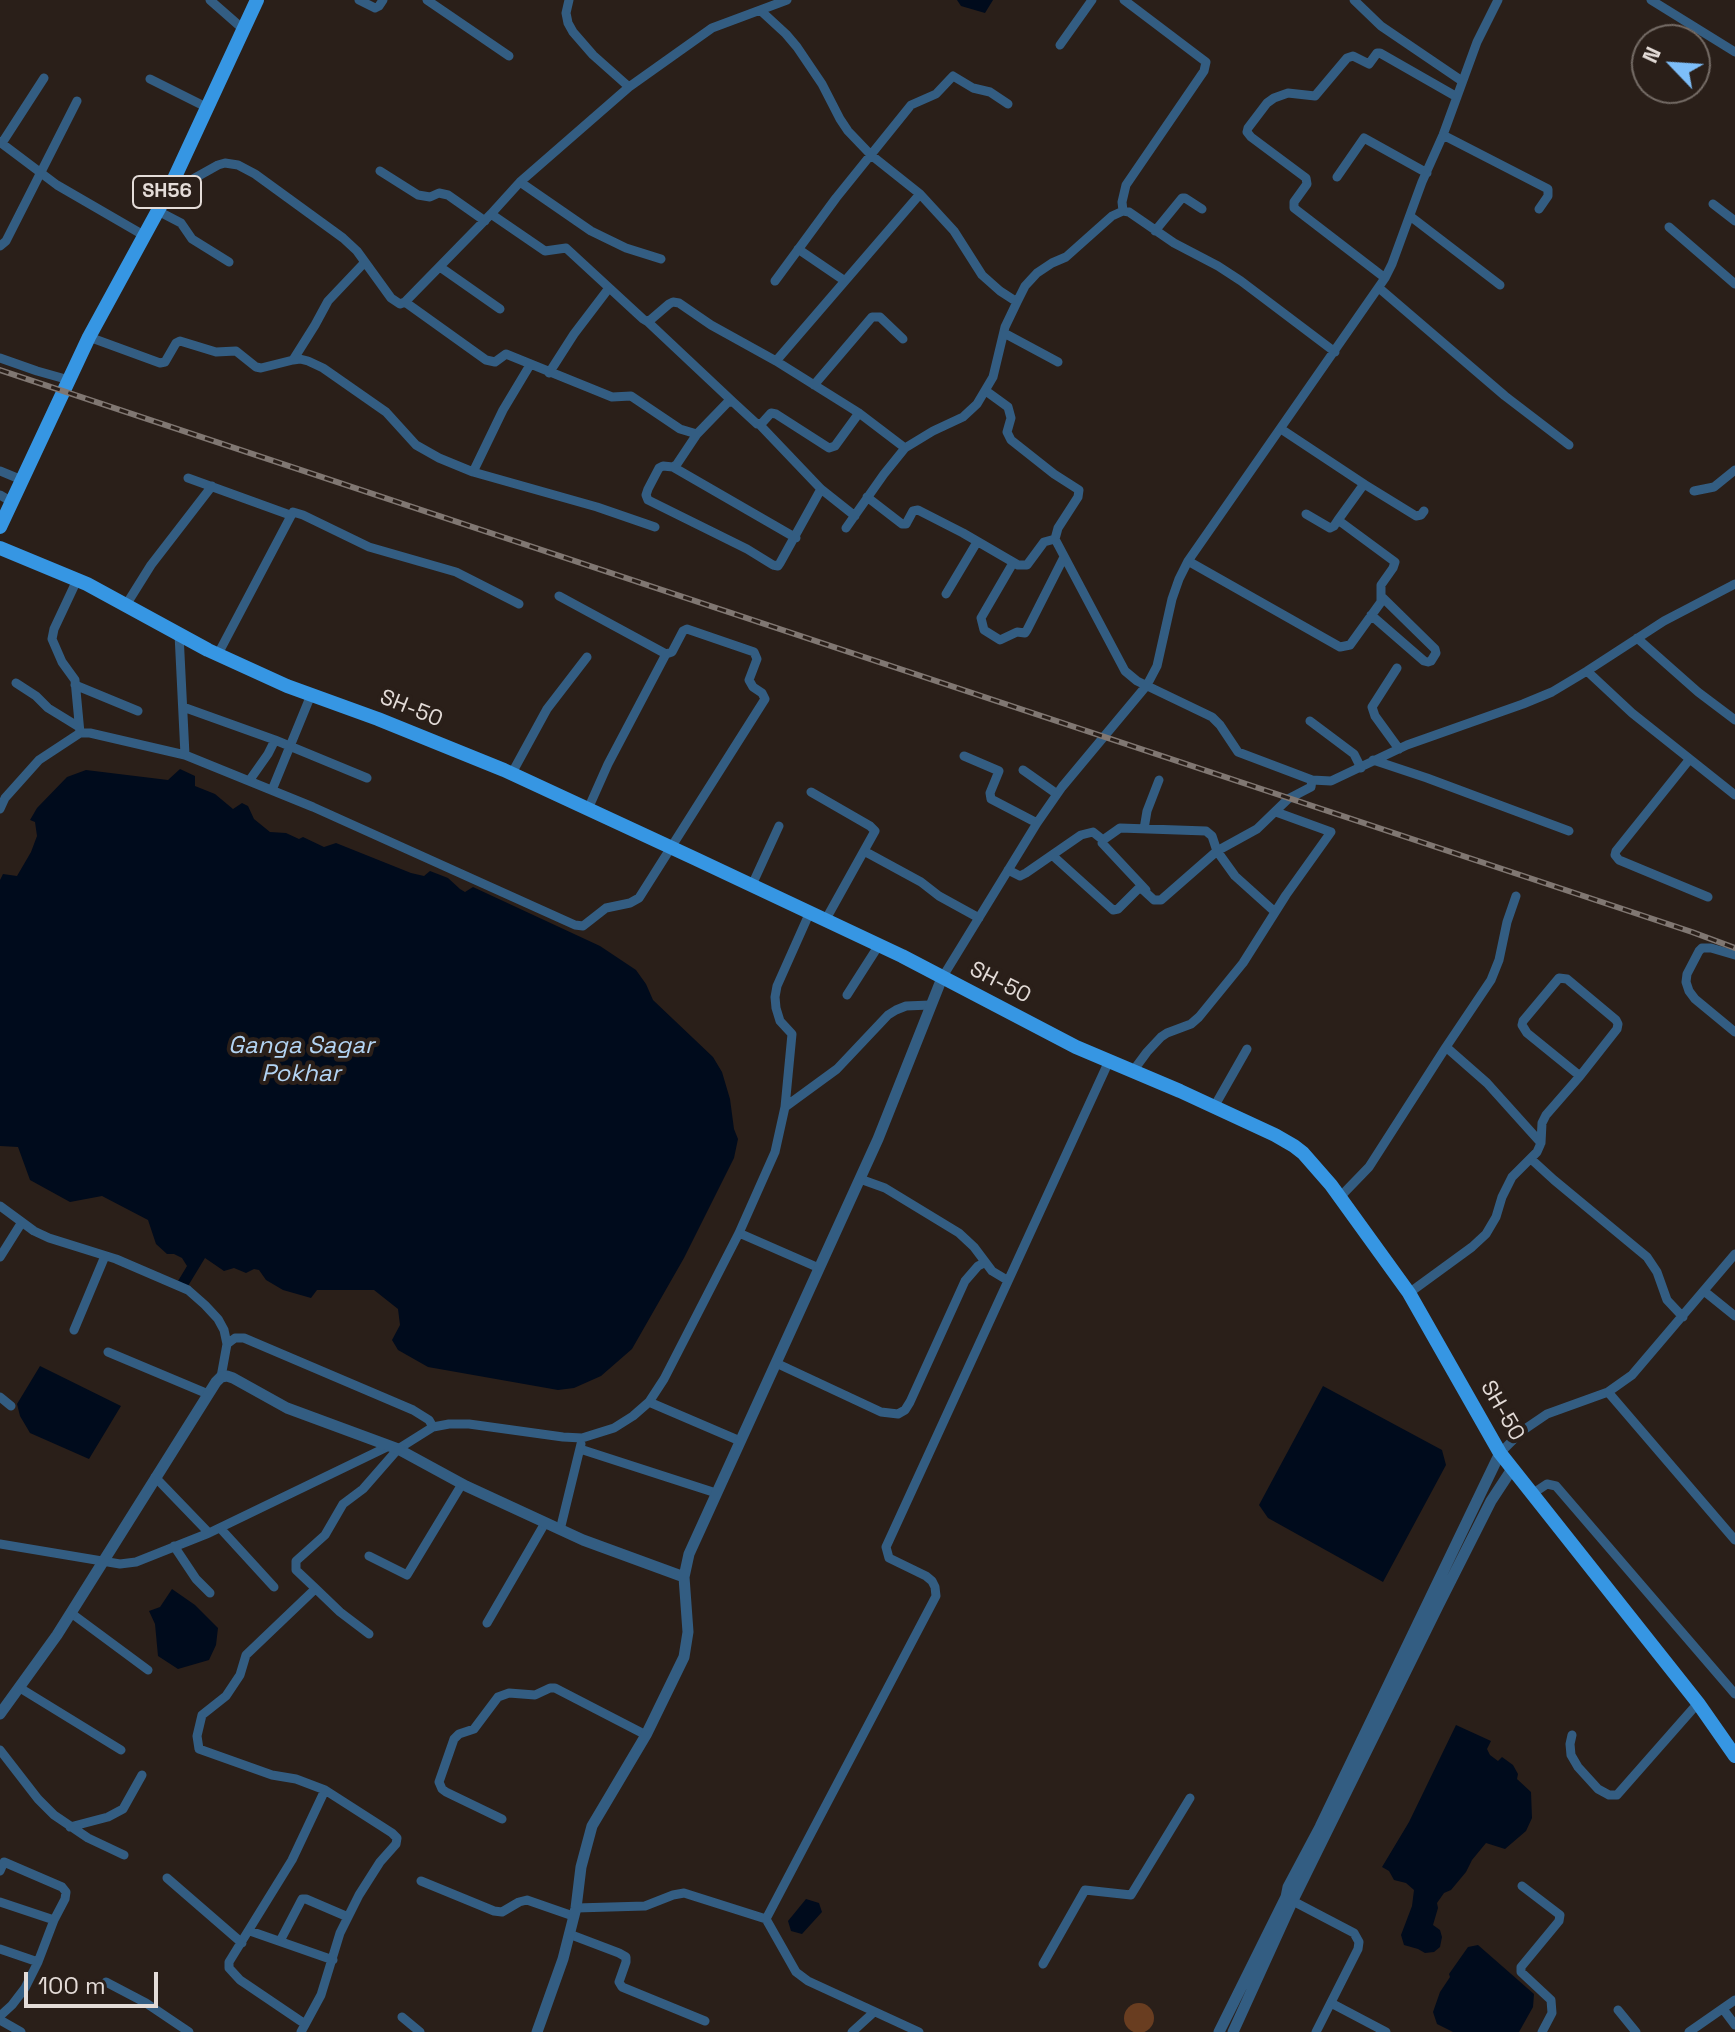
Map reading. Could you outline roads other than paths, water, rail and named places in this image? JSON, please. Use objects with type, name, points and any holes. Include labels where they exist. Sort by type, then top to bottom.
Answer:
[{"type":"main road","name":"SH56","points":[[0,527],[6,498],[22,480],[89,337],[167,194],[257,0]]},
{"type":"main road","name":"SH-50","points":[[0,548],[77,580],[218,654],[287,686],[512,773],[826,919],[1076,1047],[1214,1107],[1294,1146],[1340,1197],[1409,1293],[1500,1453],[1698,1703],[1735,1756]]},
{"type":"street","points":[[210,0],[243,29]]},
{"type":"street","points":[[359,0],[375,8],[383,0]]},
{"type":"street","points":[[427,0],[509,56]]},
{"type":"street","points":[[569,0],[566,13],[573,32],[629,87]]},
{"type":"street","points":[[167,194],[218,165],[238,165],[343,238],[357,251],[391,298],[400,304],[440,267],[520,182],[629,87],[712,28],[787,0]]},
{"type":"street","points":[[1060,45],[1092,0]]},
{"type":"street","points":[[1123,211],[1126,185],[1206,66],[1204,59],[1124,0]]},
{"type":"street","points":[[1354,0],[1381,26],[1462,81]]},
{"type":"street","points":[[537,2032],[563,1959],[592,1826],[646,1735],[684,1657],[688,1632],[684,1577],[689,1554],[878,1139],[942,978],[1057,794],[1147,685],[1157,666],[1172,599],[1188,561],[1385,278],[1477,42],[1498,0]]},
{"type":"street","points":[[1651,0],[1735,52]]},
{"type":"street","points":[[761,11],[797,47],[848,131],[871,155],[920,194],[954,231],[982,275],[1017,302]]},
{"type":"street","points":[[1385,278],[1294,208],[1294,202],[1307,184],[1306,178],[1251,137],[1248,128],[1270,100],[1288,93],[1312,97],[1319,94],[1347,58],[1353,56],[1369,64],[1380,53],[1457,97]]},
{"type":"street","points":[[775,281],[836,198],[911,105],[936,94],[953,76],[973,88],[990,92],[1008,104]]},
{"type":"street","points":[[44,78],[1,142],[40,173],[145,236]]},
{"type":"street","points":[[150,79],[206,107]]},
{"type":"street","points":[[0,246],[6,241],[77,101]]},
{"type":"street","points":[[1443,135],[1548,189],[1548,196],[1539,209]]},
{"type":"street","points":[[1337,177],[1364,138],[1427,173]]},
{"type":"street","points":[[380,171],[418,195],[448,195],[545,251],[566,248],[759,424],[821,489],[855,516]]},
{"type":"street","points":[[520,182],[591,231],[626,248],[661,259]]},
{"type":"street","points":[[776,361],[920,194]]},
{"type":"street","points":[[1155,231],[1182,198],[1202,209]]},
{"type":"street","points":[[1713,204],[1735,221]]},
{"type":"street","points":[[158,211],[181,223],[192,239],[229,262]]},
{"type":"street","points":[[846,528],[905,448],[971,412],[986,391],[997,365],[1004,333],[1025,286],[1037,273],[1066,257],[1112,216],[1123,211],[1241,281],[1335,352]]},
{"type":"street","points":[[1410,216],[1500,285]]},
{"type":"street","points":[[1669,227],[1735,284]]},
{"type":"street","points":[[798,249],[845,281]]},
{"type":"street","points":[[293,360],[328,301],[365,262]]},
{"type":"street","points":[[440,267],[500,309]]},
{"type":"street","points":[[549,373],[609,288]]},
{"type":"street","points":[[1379,288],[1505,396],[1569,445]]},
{"type":"street","points":[[405,302],[486,360],[495,362],[506,354],[612,397],[636,398],[680,429],[697,434]]},
{"type":"street","points":[[648,322],[669,304],[679,303],[859,413],[905,448]]},
{"type":"street","points":[[814,385],[868,320],[876,316],[903,339]]},
{"type":"street","points":[[1004,333],[1058,362]]},
{"type":"street","points":[[89,337],[160,363],[165,362],[180,341],[216,352],[236,351],[261,368],[293,360],[308,361],[386,412],[416,445],[439,458],[473,472],[655,527]]},
{"type":"street","points":[[0,358],[69,380]]},
{"type":"street","points":[[473,472],[503,410],[530,365]]},
{"type":"street","points":[[986,391],[1008,407],[1011,418],[1007,432],[1011,440],[1079,490],[1055,539],[1131,677],[1212,717],[1238,752],[1312,780],[1331,781],[1399,749],[1552,692],[1664,621],[1735,584]]},
{"type":"street","points":[[673,467],[697,434],[732,401]]},
{"type":"street","points":[[759,424],[771,413],[776,414],[831,448],[859,413]]},
{"type":"street","points":[[1281,429],[1416,516],[1424,511]]},
{"type":"street","points":[[796,538],[673,467],[659,468],[646,495],[648,500],[775,566],[796,538],[821,489]]},
{"type":"street","points":[[1694,491],[1714,487],[1735,470]]},
{"type":"street","points":[[0,471],[22,480]]},
{"type":"street","points":[[188,478],[290,515]]},
{"type":"street","points":[[1306,514],[1330,528],[1334,526],[1364,484]]},
{"type":"street","points":[[126,605],[151,565],[212,486]]},
{"type":"street","points":[[867,497],[902,524],[906,524],[916,509],[1023,566],[1044,542],[1055,539]]},
{"type":"street","points":[[218,654],[293,512],[369,547],[456,572],[519,604]]},
{"type":"street","points":[[1188,561],[1340,647],[1350,645],[1381,602],[1381,585],[1395,562],[1338,520]]},
{"type":"street","points":[[946,594],[977,542]]},
{"type":"street","points":[[1013,563],[981,618],[984,630],[1000,640],[1017,632],[1025,633],[1064,557]]},
{"type":"street","points":[[77,580],[52,634],[62,662],[73,676],[79,730]]},
{"type":"street","points":[[16,683],[79,730],[185,755],[313,807],[579,926],[587,924],[606,908],[639,898],[765,699],[749,680],[757,659],[754,652],[687,629],[671,654],[666,654],[559,596]]},
{"type":"street","points":[[1371,615],[1424,661],[1431,661],[1435,649],[1382,597]]},
{"type":"street","points":[[179,634],[185,755]]},
{"type":"street","points":[[1637,638],[1735,720]]},
{"type":"street","points":[[588,809],[666,654]]},
{"type":"street","points":[[512,773],[547,709],[587,657]]},
{"type":"street","points":[[1397,668],[1372,707],[1399,749]]},
{"type":"street","points":[[1587,671],[1632,713],[1735,795]]},
{"type":"street","points":[[75,685],[138,711]]},
{"type":"street","points":[[272,790],[311,695]]},
{"type":"street","points":[[183,707],[367,778]]},
{"type":"street","points":[[1310,721],[1354,754],[1361,768]]},
{"type":"street","points":[[0,809],[3,796],[39,760],[79,730]]},
{"type":"street","points":[[249,781],[275,740]]},
{"type":"street","points":[[964,756],[999,771],[990,793],[991,799],[1037,823]]},
{"type":"street","points":[[1373,760],[1569,831]]},
{"type":"street","points":[[1689,760],[1615,855],[1619,860],[1708,897]]},
{"type":"street","points":[[1023,770],[1057,794]]},
{"type":"street","points":[[1144,829],[1147,811],[1159,780]]},
{"type":"street","points":[[1102,843],[1154,900],[1161,900],[1217,851],[1257,829],[1288,799],[1311,787],[1312,780]]},
{"type":"street","points":[[811,792],[875,831],[826,919]]},
{"type":"street","points":[[1133,1071],[1161,1037],[1191,1024],[1199,1017],[1243,963],[1331,832],[1276,812]]},
{"type":"street","points":[[752,885],[779,826]]},
{"type":"street","points":[[1008,870],[1020,876],[1072,840],[1091,831],[1103,840],[1120,828],[1206,831],[1235,876],[1275,912]]},
{"type":"street","points":[[864,851],[979,918]]},
{"type":"street","points":[[1052,855],[1113,910],[1118,909],[1138,889],[1146,891]]},
{"type":"street","points":[[1340,1197],[1369,1167],[1491,980],[1516,896]]},
{"type":"street","points":[[0,1544],[120,1564],[136,1562],[220,1528],[433,1427],[469,1424],[582,1438],[614,1428],[633,1416],[649,1402],[664,1379],[739,1233],[775,1152],[785,1107],[792,1034],[780,1021],[775,997],[810,912]]},
{"type":"street","points":[[847,995],[879,945]]},
{"type":"street","points":[[1735,955],[1702,948],[1694,959],[1686,982],[1695,999],[1735,1032]]},
{"type":"street","points":[[1409,1293],[1486,1234],[1512,1177],[1531,1159],[1541,1143],[1542,1123],[1546,1115],[1580,1076],[1614,1033],[1618,1024],[1616,1020],[1567,979],[1559,978],[1522,1025],[1527,1033],[1580,1076]]},
{"type":"street","points":[[785,1107],[837,1069],[888,1015],[906,1006],[930,1005]]},
{"type":"street","points":[[1446,1047],[1487,1083],[1541,1143]]},
{"type":"street","points":[[1214,1107],[1247,1049]]},
{"type":"street","points":[[766,1919],[936,1596],[932,1581],[889,1558],[886,1547],[1109,1061]]},
{"type":"street","points":[[1531,1159],[1647,1257],[1657,1272],[1667,1300],[1683,1317]]},
{"type":"street","points":[[860,1179],[885,1188],[959,1233],[992,1271],[1007,1280]]},
{"type":"street","points":[[0,1206],[49,1238],[116,1259],[188,1290],[218,1319],[227,1344],[221,1377],[71,1613],[0,1714]]},
{"type":"street","points":[[0,1257],[22,1222]]},
{"type":"street","points":[[739,1233],[819,1268]]},
{"type":"street","points":[[1324,1828],[1500,1453],[1522,1431],[1547,1414],[1608,1392],[1632,1375],[1735,1254]]},
{"type":"street","points":[[74,1330],[105,1256]]},
{"type":"street","points":[[776,1363],[881,1412],[898,1414],[910,1402],[965,1281],[984,1263]]},
{"type":"street","points":[[1704,1291],[1735,1316]]},
{"type":"street","points":[[227,1344],[235,1338],[244,1338],[413,1410],[429,1420],[433,1427]]},
{"type":"street","points":[[108,1352],[208,1394]]},
{"type":"street","points":[[221,1377],[233,1378],[287,1408],[394,1448],[560,1530],[684,1577]]},
{"type":"street","points":[[1608,1392],[1735,1540]]},
{"type":"street","points":[[0,1397],[11,1406]]},
{"type":"street","points":[[649,1402],[740,1441]]},
{"type":"street","points":[[560,1530],[582,1438]]},
{"type":"street","points":[[369,1634],[340,1612],[296,1570],[296,1561],[325,1535],[343,1504],[363,1489],[394,1448]]},
{"type":"street","points":[[580,1449],[716,1493]]},
{"type":"street","points":[[1233,2032],[1290,1899],[1288,1887],[1324,1828],[1491,1501],[1512,1469]]},
{"type":"street","points":[[155,1477],[209,1533]]},
{"type":"street","points":[[369,1556],[407,1575],[462,1484]]},
{"type":"street","points":[[1532,1494],[1547,1484],[1556,1486],[1735,1694]]},
{"type":"street","points":[[487,1623],[545,1523]]},
{"type":"street","points":[[220,1528],[274,1587]]},
{"type":"street","points":[[174,1546],[196,1579],[210,1593]]},
{"type":"street","points":[[314,1587],[310,1596],[246,1655],[240,1675],[226,1696],[202,1715],[197,1736],[199,1749],[325,1790],[397,1838],[396,1844],[359,1895],[340,1933],[321,1995],[303,2030],[234,1975],[229,1962],[292,1860],[325,1790]]},
{"type":"street","points":[[71,1613],[148,1670]]},
{"type":"street","points":[[20,1688],[121,1750]]},
{"type":"street","points":[[502,1819],[446,1792],[439,1782],[454,1739],[474,1729],[498,1697],[509,1693],[535,1695],[555,1688],[646,1735]]},
{"type":"street","points":[[1572,1735],[1571,1755],[1578,1767],[1598,1789],[1609,1795],[1617,1795],[1698,1703]]},
{"type":"street","points":[[0,1750],[38,1799],[70,1827],[124,1855]]},
{"type":"street","points":[[70,1827],[108,1817],[123,1809],[142,1775]]},
{"type":"street","points":[[1043,1964],[1085,1890],[1131,1895],[1190,1798]]},
{"type":"street","points":[[0,1871],[4,1862],[62,1887],[66,1895],[25,1988],[0,2018],[21,2032]]},
{"type":"street","points":[[167,1878],[242,1943]]},
{"type":"street","points":[[421,1881],[502,1912],[527,1900],[574,1912],[645,1906],[684,1893],[766,1919],[796,1972],[815,1985],[919,2032]]},
{"type":"street","points":[[1522,1886],[1558,1913],[1560,1918],[1521,1967],[1521,1972],[1551,2000],[1552,2013],[1542,2032]]},
{"type":"street","points":[[280,1941],[302,1899],[348,1917]]},
{"type":"street","points":[[1290,1899],[1354,1933],[1359,1942],[1316,2032]]},
{"type":"street","points":[[1219,2032],[1290,1899]]},
{"type":"street","points":[[0,1902],[54,1920]]},
{"type":"street","points":[[250,1931],[333,1960]]},
{"type":"street","points":[[569,1934],[626,1957],[619,1982],[622,1987],[705,2021]]},
{"type":"street","points":[[0,1949],[38,1962]]},
{"type":"street","points":[[106,1982],[146,2003],[189,2032]]},
{"type":"street","points":[[1689,2032],[1735,2000]]},
{"type":"street","points":[[1331,2003],[1386,2032]]},
{"type":"street","points":[[1723,2009],[1735,2025]]},
{"type":"street","points":[[1618,2010],[1636,2032]]},
{"type":"street","points":[[852,2032],[874,2012]]},
{"type":"street","points":[[402,2017],[420,2032]]},
{"type":"water","points":[[957,0],[993,0],[985,13],[961,6]]},
{"type":"water","name":"Ganga Sagar Pokhar","points":[[180,769],[195,776],[195,786],[215,794],[233,809],[242,803],[248,806],[254,819],[270,832],[286,833],[299,839],[303,837],[324,847],[336,843],[411,873],[424,876],[430,871],[448,878],[465,892],[473,887],[600,946],[636,970],[653,1000],[713,1057],[722,1072],[730,1099],[738,1139],[734,1158],[684,1258],[632,1349],[601,1376],[574,1388],[558,1390],[428,1367],[398,1350],[392,1340],[400,1325],[398,1309],[374,1290],[317,1290],[311,1298],[283,1290],[266,1280],[259,1270],[246,1273],[234,1268],[224,1271],[205,1258],[188,1286],[178,1281],[187,1266],[182,1258],[167,1254],[156,1244],[148,1220],[102,1196],[70,1202],[30,1180],[18,1147],[0,1146],[0,880],[3,874],[17,876],[37,836],[35,822],[30,820],[37,808],[67,777],[86,770],[168,780]]},
{"type":"water","points":[[40,1366],[121,1406],[89,1459],[30,1433],[20,1416],[17,1404]]},
{"type":"water","points":[[1323,1386],[1442,1450],[1446,1465],[1383,1582],[1268,1518],[1259,1505]]},
{"type":"water","points":[[172,1589],[195,1605],[218,1628],[216,1645],[209,1660],[178,1669],[158,1656],[155,1624],[149,1611],[160,1607]]},
{"type":"water","points":[[1456,1725],[1491,1741],[1487,1749],[1490,1755],[1498,1761],[1502,1757],[1513,1765],[1517,1779],[1531,1792],[1532,1818],[1526,1831],[1505,1849],[1486,1843],[1451,1890],[1444,1893],[1437,1903],[1433,1925],[1440,1930],[1440,1947],[1434,1952],[1425,1953],[1404,1945],[1401,1935],[1412,1906],[1414,1890],[1406,1883],[1394,1880],[1389,1871],[1382,1867],[1409,1822]]},
{"type":"water","points":[[806,1899],[819,1903],[822,1912],[802,1934],[791,1931],[788,1921]]},
{"type":"water","points":[[1478,1945],[1534,1994],[1533,2007],[1519,2032],[1453,2032],[1437,2024],[1433,2012],[1449,1974],[1468,1947]]},
{"type":"railway","points":[[0,370],[1735,948]]}]
